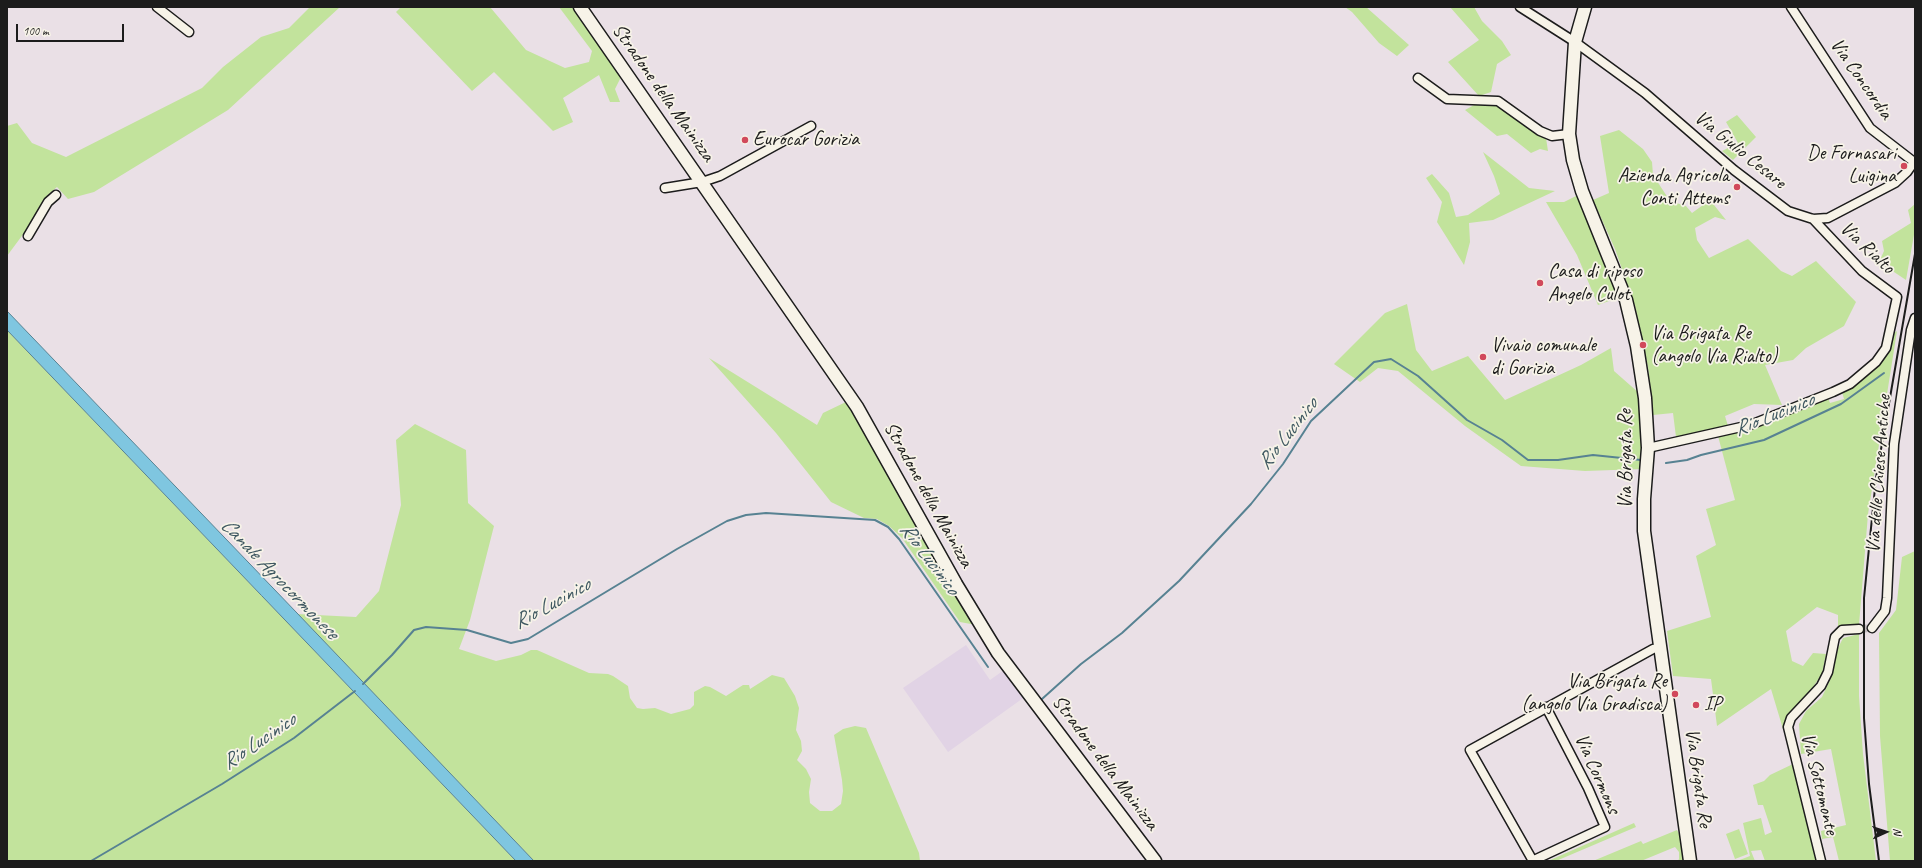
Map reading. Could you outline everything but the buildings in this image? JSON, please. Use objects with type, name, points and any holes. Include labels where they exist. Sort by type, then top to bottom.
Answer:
[{"type":"main road","name":"Stradone della Mainizza","points":[[580,7],[857,408],[956,584],[998,653],[1155,861]]},
{"type":"main road","name":"Via Brigata Re","points":[[1585,7],[1574,42],[1569,134],[1573,160],[1582,191],[1626,300],[1637,346],[1645,398],[1648,455],[1644,499],[1644,531],[1690,861]]},
{"type":"street","points":[[157,7],[190,32]]},
{"type":"street","name":"Via Giulio Cesare","points":[[1520,7],[1574,42],[1646,93],[1734,170],[1788,211],[1813,219],[1828,218],[1895,183],[1908,172],[1914,162]]},
{"type":"street","name":"Via Concordia","points":[[1791,7],[1870,128],[1914,162]]},
{"type":"street","points":[[1418,78],[1447,99],[1498,101],[1540,131],[1552,136],[1569,134]]},
{"type":"street","name":"Stradone della Mainizza","points":[[665,188],[702,182],[720,176],[811,126]]},
{"type":"street","points":[[28,236],[48,202],[56,195]]},
{"type":"street","name":"Via Rialto","points":[[1648,455],[1750,426],[1833,392],[1850,384],[1876,362],[1886,348],[1897,297],[1862,271],[1813,219]]},
{"type":"street","name":"Via delle Chiese Antiche","points":[[1872,628],[1880,621],[1885,611],[1887,598],[1894,444],[1911,330],[1915,318]]},
{"type":"street","name":"Via Sottomonte","points":[[1821,861],[1788,727],[1791,718],[1821,686],[1828,672],[1835,637],[1842,630],[1859,629]]},
{"type":"street","points":[[1532,861],[1470,750],[1653,649]]},
{"type":"street","name":"Via Cormons","points":[[1532,861],[1605,827],[1588,788],[1546,707]]},
{"type":"shaded area","points":[[966,645],[990,680],[1004,670],[1026,696],[948,752],[903,688]]},
{"type":"green space","points":[[310,7],[340,7],[228,110],[94,192],[68,199],[57,187],[48,195],[24,233],[7,256],[7,126],[17,123],[32,143],[66,157],[202,88],[223,67],[261,37],[289,28]]},
{"type":"green space","points":[[401,7],[490,7],[526,50],[565,68],[589,62],[592,51],[559,7],[575,7],[622,75],[615,89],[620,102],[610,102],[599,75],[563,98],[573,122],[553,131],[494,72],[472,91],[396,12]]},
{"type":"green space","points":[[1345,7],[1366,7],[1409,45],[1397,56],[1379,43],[1352,12]]},
{"type":"green space","points":[[1450,7],[1474,7],[1482,21],[1502,41],[1511,55],[1497,64],[1491,92],[1479,96],[1448,62],[1479,40]]},
{"type":"green space","points":[[1476,104],[1498,105],[1546,138],[1548,151],[1540,149],[1531,153],[1507,134],[1497,136],[1465,110]]},
{"type":"green space","points":[[1737,115],[1756,137],[1733,160],[1722,151],[1738,143],[1726,122]]},
{"type":"green space","points":[[1619,130],[1643,149],[1652,162],[1653,175],[1670,201],[1686,206],[1692,213],[1710,200],[1726,220],[1715,217],[1695,228],[1697,240],[1709,258],[1748,239],[1781,271],[1792,276],[1816,261],[1856,302],[1844,326],[1806,348],[1793,360],[1765,365],[1782,405],[1754,404],[1725,416],[1728,426],[1676,437],[1673,413],[1653,415],[1648,367],[1635,306],[1615,249],[1593,200],[1609,193],[1600,136]]},
{"type":"green space","points":[[1483,152],[1529,188],[1555,191],[1493,220],[1469,223],[1470,242],[1464,265],[1437,222],[1442,202],[1426,178],[1432,174],[1449,193],[1456,217],[1468,215],[1500,194]]},
{"type":"green space","points":[[1578,195],[1620,297],[1598,305],[1577,255],[1546,202],[1564,202]]},
{"type":"green space","points":[[1915,204],[1915,229],[1906,280],[1879,262],[1884,251],[1882,241],[1911,223],[1908,210]]},
{"type":"green space","points":[[1407,304],[1416,350],[1432,371],[1468,356],[1505,400],[1581,365],[1611,348],[1614,371],[1639,393],[1645,446],[1642,469],[1585,471],[1521,466],[1465,426],[1398,371],[1378,368],[1360,382],[1334,364],[1385,313]]},
{"type":"green space","points":[[7,330],[516,861],[7,861]]},
{"type":"green space","points":[[1897,331],[1868,514],[1859,625],[1838,627],[1838,615],[1817,607],[1786,631],[1792,661],[1803,666],[1813,653],[1826,654],[1822,674],[1789,715],[1783,729],[1771,689],[1717,726],[1711,679],[1673,676],[1667,631],[1711,617],[1696,556],[1716,545],[1706,509],[1735,500],[1718,436],[1754,429],[1828,398],[1830,403],[1844,399],[1842,392],[1859,383],[1879,365],[1891,347],[1894,333]]},
{"type":"green space","points":[[709,358],[817,425],[823,413],[848,401],[976,625],[960,622],[902,538],[889,526],[877,519],[864,518],[831,502],[776,433]]},
{"type":"green space","points":[[415,424],[466,450],[468,503],[494,526],[470,620],[459,649],[496,661],[521,655],[531,650],[537,650],[589,673],[608,674],[613,676],[628,686],[630,698],[637,708],[655,708],[671,714],[690,709],[694,705],[694,692],[705,686],[710,687],[726,696],[743,685],[749,685],[750,689],[772,675],[784,678],[795,696],[799,708],[796,730],[801,741],[802,751],[797,760],[806,769],[811,779],[809,792],[810,803],[820,811],[832,811],[841,804],[843,791],[842,780],[834,735],[843,729],[855,726],[866,728],[919,853],[920,861],[534,861],[297,614],[356,617],[379,591],[401,505],[396,440]]},
{"type":"green space","points":[[1915,551],[1915,861],[1890,861],[1880,736],[1879,633],[1896,610],[1902,557]]},
{"type":"green space","points":[[1859,634],[1859,696],[1863,754],[1876,861],[1839,861],[1833,837],[1822,839],[1821,831],[1846,825],[1831,749],[1801,754],[1799,724],[1806,711],[1822,697],[1830,680],[1838,648],[1843,638]]},
{"type":"green space","points":[[1793,764],[1816,861],[1765,861],[1761,850],[1751,851],[1755,861],[1737,861],[1750,856],[1743,823],[1761,818],[1765,835],[1772,832],[1763,805],[1758,805],[1753,785],[1764,781],[1770,775]]},
{"type":"green space","points":[[1634,823],[1636,827],[1556,861],[1548,861]]},
{"type":"green space","points":[[1739,829],[1748,854],[1735,859],[1726,834]]},
{"type":"green space","points":[[1677,830],[1683,841],[1686,861],[1678,861],[1679,852],[1675,847],[1641,861],[1593,861],[1641,841],[1643,844]]},
{"type":"water","points":[[7,311],[534,861],[516,861],[7,330]]},
{"type":"waterway","name":"Rio Lucinico","points":[[1042,699],[1081,664],[1122,633],[1179,581],[1251,504],[1283,464],[1311,421],[1374,362],[1391,359],[1418,376],[1467,420],[1502,440],[1528,460],[1558,460],[1593,455],[1641,460]]},
{"type":"waterway","name":"Rio Lucinico","points":[[1666,463],[1687,460],[1701,455],[1764,440],[1841,404],[1884,373]]},
{"type":"waterway","name":"Rio Lucinico","points":[[363,684],[414,630],[426,627],[467,630],[511,643],[528,639],[677,549],[727,521],[746,515],[766,513],[875,520],[888,527],[899,539],[988,667]]},
{"type":"waterway","name":"Rio Lucinico","points":[[91,861],[222,784],[294,738],[355,691]]},
{"type":"tunnel","points":[[1859,629],[1872,628]]},
{"type":"railway","points":[[1879,861],[1869,784],[1864,718],[1864,598],[1876,478],[1915,254]]},
{"type":"place","name":"Eurocar Gorizia","points":[[745,140]]},
{"type":"place","name":"De Fornasari Luigina","points":[[1904,166]]},
{"type":"place","name":"Azienda Agricola Conti Attems","points":[[1737,187]]},
{"type":"place","name":"Casa di riposo Angelo Culot","points":[[1540,283]]},
{"type":"place","name":"Via Brigata Re (angolo Via Rialto)","points":[[1643,345]]},
{"type":"place","name":"Vivaio comunale di Gorizia","points":[[1483,357]]},
{"type":"place","name":"Via Brigata Re (angolo Via Gradisca)","points":[[1675,694]]},
{"type":"place","name":"IP","points":[[1696,705]]},
{"type":"water label","name":"Canale Agrocormonese","points":[[279,579]]}]
